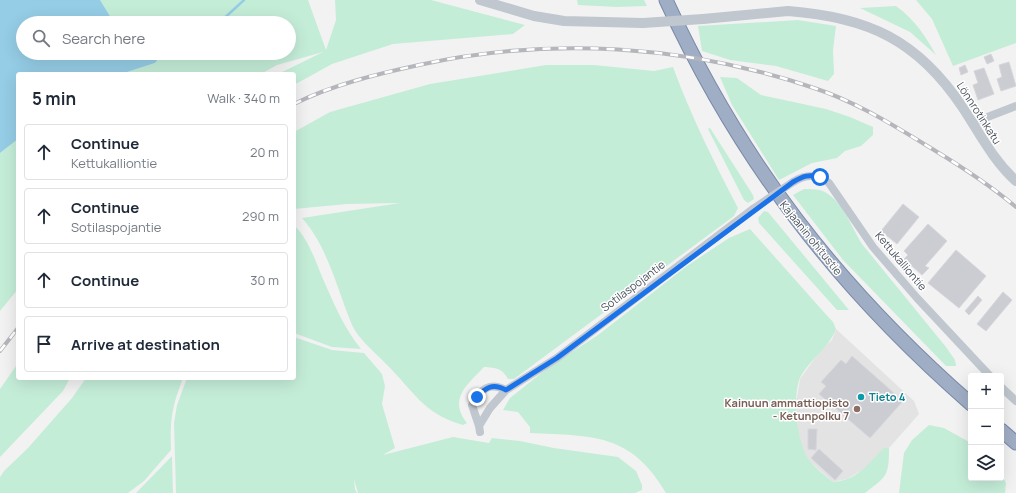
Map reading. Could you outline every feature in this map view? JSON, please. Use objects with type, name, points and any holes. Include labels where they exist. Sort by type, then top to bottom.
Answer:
[{"type":"highway","name":"Kajaanin ohitustie","points":[[666,0],[696,63],[735,133],[796,221],[870,308],[911,350],[968,401]]},
{"type":"highway","points":[[1004,433],[1016,443]]},
{"type":"street","name":"Lönnrotinkatu","points":[[480,0],[534,16],[564,21],[643,23],[788,11],[846,19],[884,33],[905,44],[923,59],[950,89],[987,148],[1016,181]]},
{"type":"street","points":[[972,123],[1016,106]]},
{"type":"street","name":"Kettukalliontie","points":[[793,182],[803,176],[810,175],[820,177],[830,183],[873,247],[954,339],[987,373]]},
{"type":"street","name":"Sotilaspojantie","points":[[506,390],[498,385],[486,387],[477,397],[472,405],[479,429],[490,408],[506,390],[557,358],[753,209],[793,182]]},
{"type":"street","points":[[1004,390],[1016,401]]},
{"type":"shaded area","name":"Kainuun ammattiopisto - Ketunpolku 7","points":[[836,329],[914,401],[919,414],[889,448],[885,447],[866,468],[847,479],[833,482],[809,461],[803,451],[798,433],[796,403],[800,379],[820,351],[832,340]]},
{"type":"green space","points":[[100,0],[308,0],[326,50],[336,20],[335,0],[431,0],[525,25],[513,34],[393,44],[332,64],[296,84],[296,72],[282,72],[323,52],[296,60],[296,16],[110,16],[99,2]]},
{"type":"green space","points":[[577,0],[644,0],[647,6],[616,7],[578,5]]},
{"type":"green space","points":[[916,0],[1016,0],[1016,43],[953,66],[932,19]]},
{"type":"green space","points":[[896,6],[919,28],[936,55],[910,32],[860,8]]},
{"type":"green space","points":[[798,20],[836,26],[833,50],[834,74],[828,81],[776,66],[730,60],[702,51],[698,26]]},
{"type":"green space","points":[[156,60],[295,60],[277,65],[265,72],[127,72],[155,63]]},
{"type":"green space","points":[[546,65],[594,65],[654,71],[673,67],[703,139],[738,208],[734,216],[514,379],[508,379],[498,369],[484,367],[466,386],[462,393],[459,407],[467,423],[463,425],[449,420],[428,408],[359,336],[352,325],[319,242],[302,218],[400,203],[347,204],[296,209],[296,131],[330,112],[430,84]]},
{"type":"green space","points":[[720,77],[737,78],[761,95],[826,109],[850,117],[873,127],[873,135],[861,146],[845,151],[837,158],[812,163],[779,180],[732,105]]},
{"type":"green space","points":[[710,128],[753,195],[754,199],[748,203],[744,200],[708,129]]},
{"type":"green space","points":[[16,141],[16,291],[0,311],[0,153]]},
{"type":"green space","points":[[804,189],[820,190],[840,205],[862,244],[946,347],[955,360],[956,366],[946,366],[843,260],[793,195]]},
{"type":"green space","points":[[764,211],[768,212],[849,310],[837,310],[759,223],[758,218]]},
{"type":"green space","points":[[296,227],[308,244],[331,298],[349,333],[361,349],[332,347],[296,334]]},
{"type":"green space","points":[[750,229],[833,322],[836,329],[829,342],[808,365],[800,378],[796,396],[799,433],[802,444],[810,461],[833,482],[842,481],[850,478],[862,470],[885,447],[889,448],[888,464],[885,475],[878,483],[865,493],[666,493],[653,473],[639,459],[624,448],[591,437],[530,433],[530,427],[518,412],[503,410],[510,398],[549,367],[598,335],[687,266],[729,238]]},
{"type":"green space","points":[[296,338],[332,350],[364,353],[382,374],[385,386],[382,404],[395,448],[383,455],[453,437],[489,443],[492,438],[520,441],[554,448],[618,457],[636,471],[642,485],[642,490],[635,493],[358,493],[354,479],[357,493],[176,493],[174,423],[177,405],[186,380],[296,380]]},
{"type":"green space","points":[[16,366],[16,380],[69,380],[63,391],[0,457],[0,389]]},
{"type":"green space","points":[[85,380],[182,380],[172,413],[171,450],[144,481],[128,493],[0,493],[0,477],[4,471],[28,448],[72,398]]},
{"type":"green space","points":[[929,425],[944,428],[968,441],[968,481],[1004,481],[1004,479],[1006,483],[1005,493],[899,493],[904,453],[912,440]]},
{"type":"green space","points":[[172,456],[173,493],[136,493]]},
{"type":"water","points":[[0,0],[100,0],[110,16],[16,16],[16,60],[157,60],[155,63],[127,72],[16,72],[16,141],[0,153]]},
{"type":"building","points":[[991,54],[994,61],[987,64],[984,57]]},
{"type":"building","points":[[1009,62],[1016,86],[1001,91],[997,79],[1002,77],[999,65]]},
{"type":"building","points":[[965,65],[968,72],[961,75],[959,68]]},
{"type":"building","points":[[984,68],[994,94],[978,100],[973,85],[978,83],[974,71]]},
{"type":"building","points":[[903,204],[919,217],[897,244],[881,231]]},
{"type":"building","points":[[928,224],[947,241],[925,266],[929,268],[922,275],[904,259],[908,255],[904,251]]},
{"type":"building","points":[[956,250],[986,276],[959,308],[928,283]]},
{"type":"building","points":[[1003,292],[1012,300],[986,331],[977,324]]},
{"type":"building","points":[[978,296],[982,300],[969,315],[965,311]]},
{"type":"building","name":"Tieto 4","points":[[852,356],[903,401],[870,438],[819,394],[826,386],[821,382],[841,360],[846,364]]},
{"type":"building","points":[[808,429],[817,429],[816,450],[808,449]]},
{"type":"building","points":[[819,449],[843,471],[835,480],[811,458]]},
{"type":"waterway","points":[[227,16],[244,0]]},
{"type":"railway","points":[[296,103],[324,91],[371,76],[468,56],[518,50],[568,48],[668,54],[717,62],[766,73],[846,100],[891,124],[945,156],[1016,207]]},
{"type":"railway","points":[[0,351],[16,331]]},
{"type":"place","name":"Tieto 4","points":[[861,397]]},
{"type":"place","name":"Kainuun ammattiopisto - Ketunpolku 7","points":[[857,409]]},
{"type":"route","points":[[477,397],[486,387],[498,385],[506,390],[514,386],[557,358],[753,209],[803,176],[810,175],[820,177]]}]
